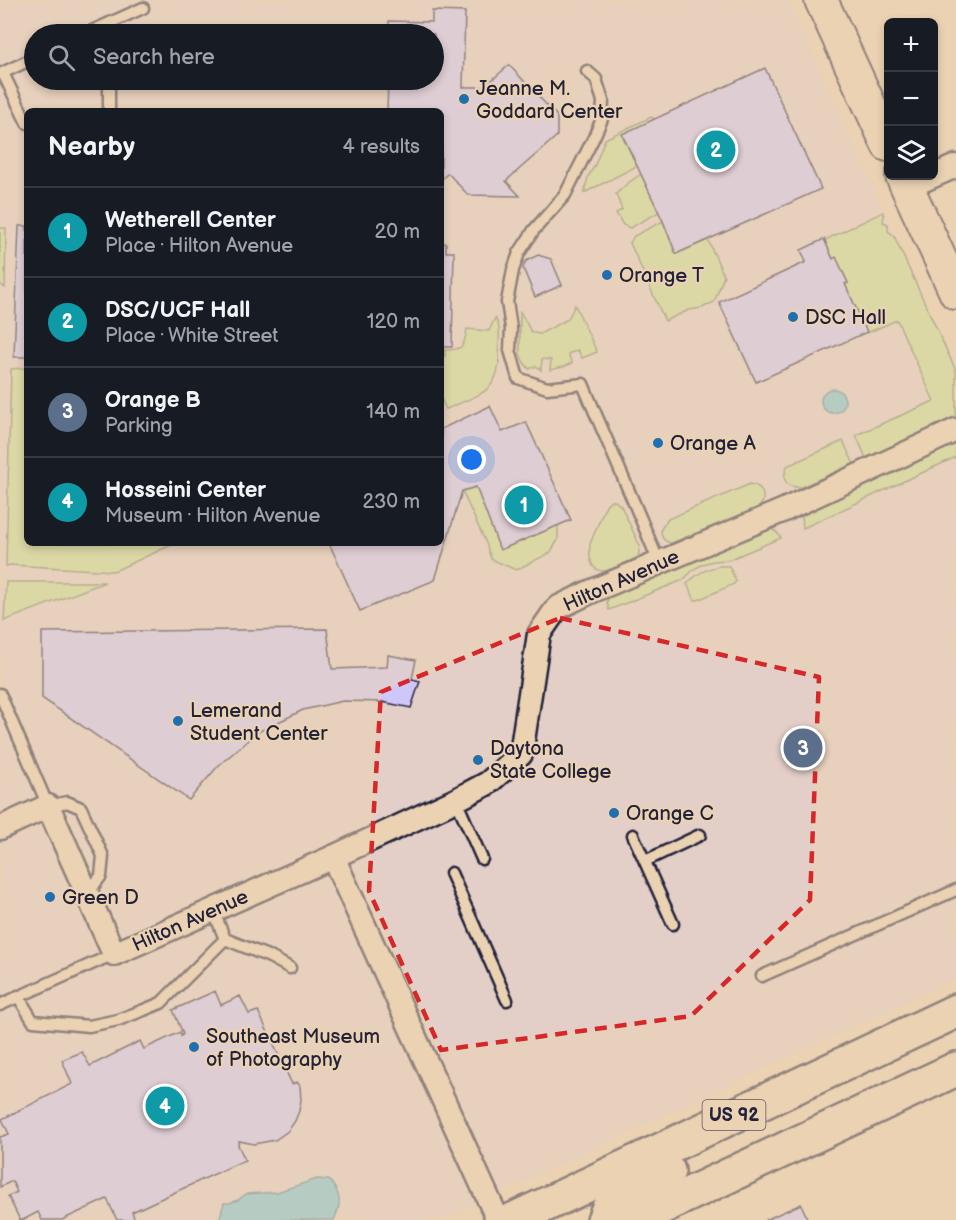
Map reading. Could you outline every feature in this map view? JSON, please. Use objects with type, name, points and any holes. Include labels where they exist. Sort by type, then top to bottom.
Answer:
[{"type":"main road","name":"US 92","points":[[513,1220],[956,1011]]},
{"type":"main road","points":[[604,1220],[610,1206],[638,1185],[815,1102],[860,1056]]},
{"type":"main road","name":"US 92","points":[[634,1220],[956,1069]]},
{"type":"street","points":[[821,0],[884,136]]},
{"type":"street","points":[[956,166],[905,181],[956,293]]},
{"type":"street","name":"Hilton Avenue","points":[[48,806],[114,954],[333,857],[488,783],[521,754],[539,634],[557,608],[782,511],[956,430]]},
{"type":"street","points":[[0,828],[48,806]]},
{"type":"street","points":[[333,857],[498,1220]]},
{"type":"lane","points":[[110,24],[143,8]]},
{"type":"lane","points":[[24,63],[1,73],[24,117]]},
{"type":"lane","points":[[587,71],[596,79],[603,101],[602,119],[565,195],[534,230],[519,253],[513,270],[507,303],[511,328],[510,350],[518,378],[547,388],[583,384],[659,563]]},
{"type":"lane","points":[[109,90],[109,108]]},
{"type":"lane","points":[[0,694],[48,806]]},
{"type":"lane","points":[[456,800],[483,859]]},
{"type":"lane","points":[[633,835],[673,924]]},
{"type":"lane","points":[[645,861],[700,835]]},
{"type":"lane","points":[[451,873],[507,1000]]},
{"type":"lane","points":[[762,976],[956,890]]},
{"type":"lane","points":[[213,910],[225,939],[270,957],[290,968]]},
{"type":"lane","points":[[18,996],[33,1021],[89,1026],[118,1020],[161,1003],[225,939]]},
{"type":"lane","points":[[0,1005],[114,954]]},
{"type":"highlighted area","points":[[560,618],[819,677],[810,900],[691,1016],[441,1050],[369,891],[381,692]]},
{"type":"shaded area","name":"Daytona State College","points":[[0,0],[788,0],[956,371],[956,978],[442,1220],[0,1220]]},
{"type":"green space","points":[[651,117],[655,119],[622,135],[637,166],[584,193],[588,177],[605,139]]},
{"type":"green space","points":[[641,174],[659,212],[630,228],[623,225],[616,213],[622,210],[616,194]]},
{"type":"green space","points":[[883,212],[883,222],[888,224],[888,231],[894,236],[956,371],[956,417],[866,458],[856,435],[934,401],[897,320],[867,333],[845,284],[848,283],[836,258],[833,259],[825,240]]},
{"type":"green space","points":[[663,221],[676,254],[708,240],[724,276],[714,302],[665,321],[630,243],[634,236]]},
{"type":"green space","points":[[0,228],[6,228],[5,288],[0,284]]},
{"type":"green space","points":[[575,305],[597,352],[582,358],[578,350],[568,354],[572,363],[550,370],[551,360],[542,359],[541,370],[536,366],[529,369],[520,354],[520,311],[530,330],[540,334],[568,319]]},
{"type":"green space","points":[[495,318],[499,331],[499,361],[493,382],[480,394],[446,409],[444,405],[445,350],[460,348],[467,329],[489,331]]},
{"type":"green space","points":[[24,368],[24,546],[169,546],[114,571],[6,566],[11,369]]},
{"type":"green space","points":[[843,441],[854,464],[801,487],[788,485],[785,480],[787,466]]},
{"type":"green space","points":[[956,442],[956,457],[803,528],[802,514]]},
{"type":"green space","points":[[750,484],[758,487],[763,494],[763,501],[758,509],[671,543],[663,538],[661,529],[668,519]]},
{"type":"green space","points":[[476,487],[558,525],[558,540],[550,553],[516,570],[491,559],[462,491]]},
{"type":"green space","points":[[610,501],[615,501],[621,506],[640,546],[638,557],[603,571],[592,565],[590,544],[606,505]]},
{"type":"green space","points":[[769,529],[781,538],[728,560],[703,564],[683,580],[609,610],[607,602],[610,594]]},
{"type":"green space","points":[[720,566],[729,566],[736,581],[734,584],[695,600],[687,584],[702,572]]},
{"type":"green space","points":[[6,582],[105,582],[4,621]]},
{"type":"water","points":[[833,389],[842,392],[845,401],[842,410],[833,413],[824,410],[821,401],[824,392]]},
{"type":"water","points":[[317,1179],[329,1180],[338,1194],[339,1204],[334,1220],[219,1220],[224,1203],[238,1200],[246,1194],[277,1192]]},
{"type":"building","name":"Jeanne M. Goddard Center","points":[[432,11],[465,12],[463,87],[484,87],[509,65],[557,116],[557,136],[506,181],[520,196],[468,195],[448,173],[444,177],[444,108],[387,108],[388,90],[444,90],[444,24],[389,24],[389,21],[432,22]]},
{"type":"building","points":[[765,68],[821,189],[676,254],[622,134]]},
{"type":"building","points":[[19,226],[24,226],[24,357],[14,357]]},
{"type":"building","name":"DSC Hall","points":[[824,239],[833,259],[836,257],[848,283],[845,284],[867,332],[756,382],[719,302],[806,262],[801,250]]},
{"type":"building","points":[[444,243],[446,243],[446,252],[454,252],[452,347],[444,347]]},
{"type":"building","points":[[538,255],[551,259],[562,285],[535,297],[523,268],[526,261]]},
{"type":"building","points":[[490,406],[502,432],[526,422],[571,520],[500,550],[476,487],[462,491],[435,580],[360,611],[330,546],[444,546],[444,428]]},
{"type":"building","name":"Lemerand Student Center","points":[[327,629],[332,669],[387,667],[388,655],[416,660],[412,679],[420,681],[411,708],[382,702],[343,701],[303,710],[258,732],[218,766],[189,800],[42,698],[42,632]]},
{"type":"building","points":[[215,991],[221,1005],[240,996],[249,1014],[258,1011],[292,1084],[297,1082],[300,1086],[299,1111],[288,1131],[275,1140],[254,1144],[239,1141],[238,1145],[245,1160],[132,1212],[135,1220],[117,1220],[107,1199],[62,1220],[42,1220],[38,1212],[20,1220],[8,1196],[17,1192],[12,1181],[0,1187],[0,1137],[9,1134],[2,1119],[72,1084],[62,1060],[82,1052],[90,1066],[140,1041],[144,1049],[180,1032],[181,1036],[183,1034],[173,1010]]},
{"type":"building","points":[[801,1204],[808,1220],[765,1220]]},
{"type":"place","name":"Jeanne M. Goddard Center","points":[[464,99]]},
{"type":"place","name":"DSC/UCF Hall","points":[[716,150]]},
{"type":"place","name":"Orange T","points":[[607,275]]},
{"type":"place","name":"DSC Hall","points":[[793,317]]},
{"type":"place","name":"Orange A","points":[[658,443]]},
{"type":"place","name":"Wetherell Center","points":[[524,505]]},
{"type":"place","name":"Lemerand Student Center","points":[[178,721]]},
{"type":"place","name":"Orange B","points":[[803,748]]},
{"type":"place","name":"Daytona State College","points":[[478,760]]},
{"type":"place","name":"Orange C","points":[[614,813]]},
{"type":"place","name":"Green D","points":[[50,897]]},
{"type":"place","name":"Southeast Museum of Photography","points":[[194,1047]]},
{"type":"place","name":"Hosseini Center","points":[[165,1106]]}]
